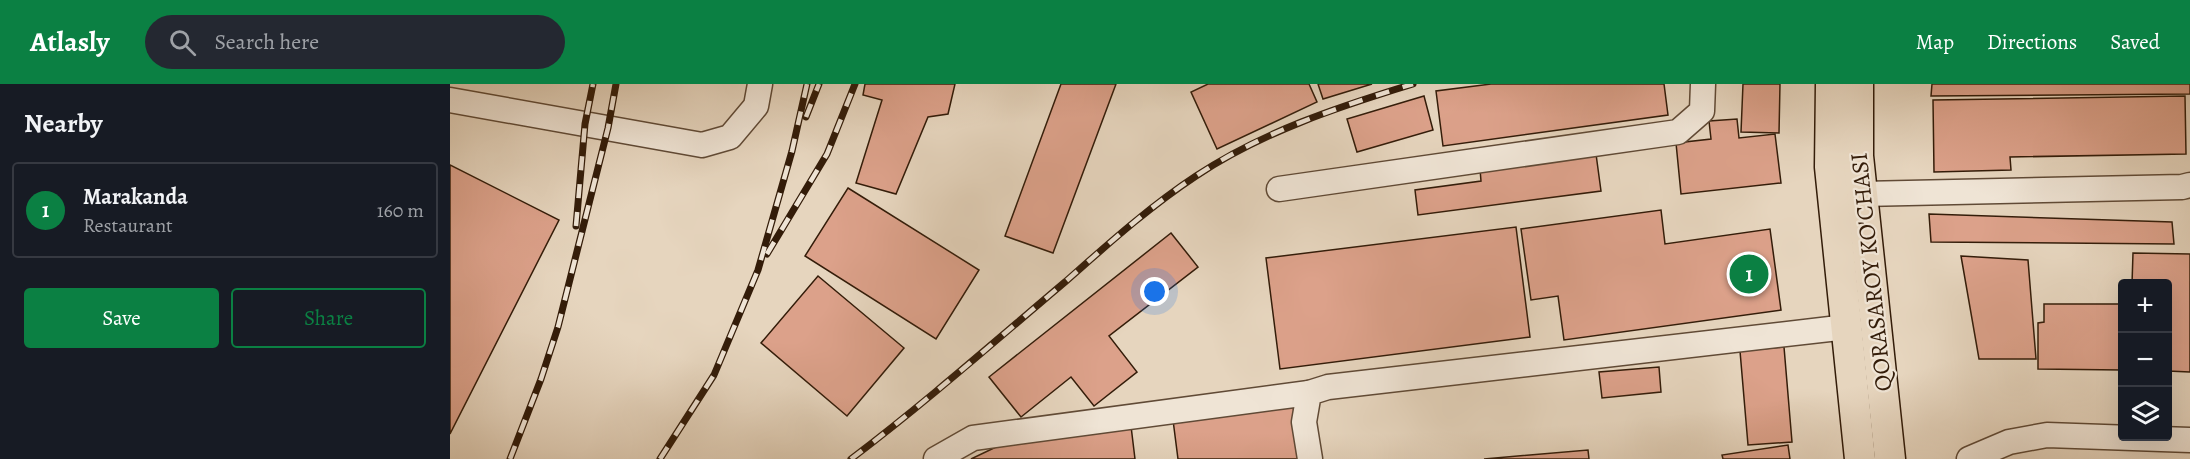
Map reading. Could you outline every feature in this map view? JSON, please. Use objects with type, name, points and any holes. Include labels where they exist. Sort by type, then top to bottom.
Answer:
[{"type":"main road","name":"QORASAROY KO'CHASI","points":[[1831,84],[1830,167],[1860,459]]},
{"type":"main road","name":"QORASAROY KO'CHASI","points":[[1858,84],[1858,156],[1890,459]]},
{"type":"lane","points":[[450,100],[702,145],[730,137],[756,106],[760,84]]},
{"type":"lane","points":[[1279,189],[1678,132],[1702,111],[1703,84]]},
{"type":"lane","points":[[1862,194],[2190,185]]},
{"type":"lane","points":[[936,459],[973,438],[1309,393],[1328,387],[1847,327]]},
{"type":"lane","points":[[1309,393],[1304,422],[1310,459]]},
{"type":"lane","points":[[1969,459],[2009,442],[2047,435],[2190,440]]},
{"type":"building","points":[[865,84],[955,84],[948,114],[928,117],[896,194],[856,183],[882,100],[863,95]]},
{"type":"building","points":[[1061,84],[1116,84],[1053,253],[1005,236]]},
{"type":"building","points":[[1208,84],[1309,84],[1317,102],[1217,149],[1191,92]]},
{"type":"building","points":[[1318,84],[1372,84],[1323,99]]},
{"type":"building","points":[[1491,84],[1664,84],[1668,115],[1443,146],[1436,91]]},
{"type":"building","points":[[1743,84],[1780,84],[1779,133],[1741,132]]},
{"type":"building","points":[[1932,84],[2190,84],[2190,94],[1931,96]]},
{"type":"building","points":[[1424,96],[1433,130],[1357,152],[1347,119]]},
{"type":"building","points":[[2185,96],[2186,154],[2010,157],[2011,170],[1934,172],[1933,100]]},
{"type":"building","points":[[1737,119],[1739,138],[1775,134],[1781,183],[1681,194],[1676,143],[1711,139],[1709,121]]},
{"type":"building","points":[[1596,154],[1601,191],[1418,215],[1415,190],[1481,181],[1480,169]]},
{"type":"building","points":[[450,165],[559,220],[450,434]]},
{"type":"building","points":[[848,188],[979,270],[936,339],[805,256]]},
{"type":"building","points":[[1661,210],[1665,244],[1770,229],[1781,310],[1564,340],[1558,296],[1531,300],[1521,229]]},
{"type":"building","points":[[1929,214],[2172,222],[2174,244],[1931,242]]},
{"type":"building","points":[[1516,227],[1530,337],[1280,369],[1266,258]]},
{"type":"building","points":[[1171,233],[1198,267],[1109,336],[1137,372],[1094,406],[1071,377],[1021,417],[989,377]]},
{"type":"building","points":[[2133,253],[2190,254],[2190,372],[2172,371],[2172,279],[2132,279]]},
{"type":"building","points":[[1961,256],[2028,260],[2036,359],[1979,359]]},
{"type":"building","points":[[818,276],[904,348],[847,416],[761,343]]},
{"type":"building","points":[[2044,304],[2118,304],[2118,370],[2038,369],[2038,323],[2044,322]]},
{"type":"building","points":[[1784,347],[1792,442],[1748,445],[1740,351]]},
{"type":"building","points":[[1659,367],[1661,392],[1602,398],[1599,372]]},
{"type":"building","points":[[1293,405],[1300,459],[1178,459],[1173,420]]},
{"type":"building","points":[[1131,426],[1135,459],[971,459],[996,447]]},
{"type":"building","points":[[1788,445],[1790,459],[1723,459],[1722,455]]},
{"type":"building","points":[[1588,450],[1589,459],[1484,459]]},
{"type":"railway","points":[[576,226],[585,124],[593,84]]},
{"type":"railway","points":[[510,459],[558,327],[608,128],[616,84]]},
{"type":"railway","points":[[660,459],[714,375],[758,270],[792,151],[807,84]]},
{"type":"railway","points":[[806,117],[819,84]]},
{"type":"railway","points":[[767,254],[827,154],[855,84]]},
{"type":"railway","points":[[851,459],[959,372],[1129,227],[1196,176],[1247,146],[1301,122],[1413,84]]},
{"type":"place","name":"Marakanda","points":[[1749,274]]}]
